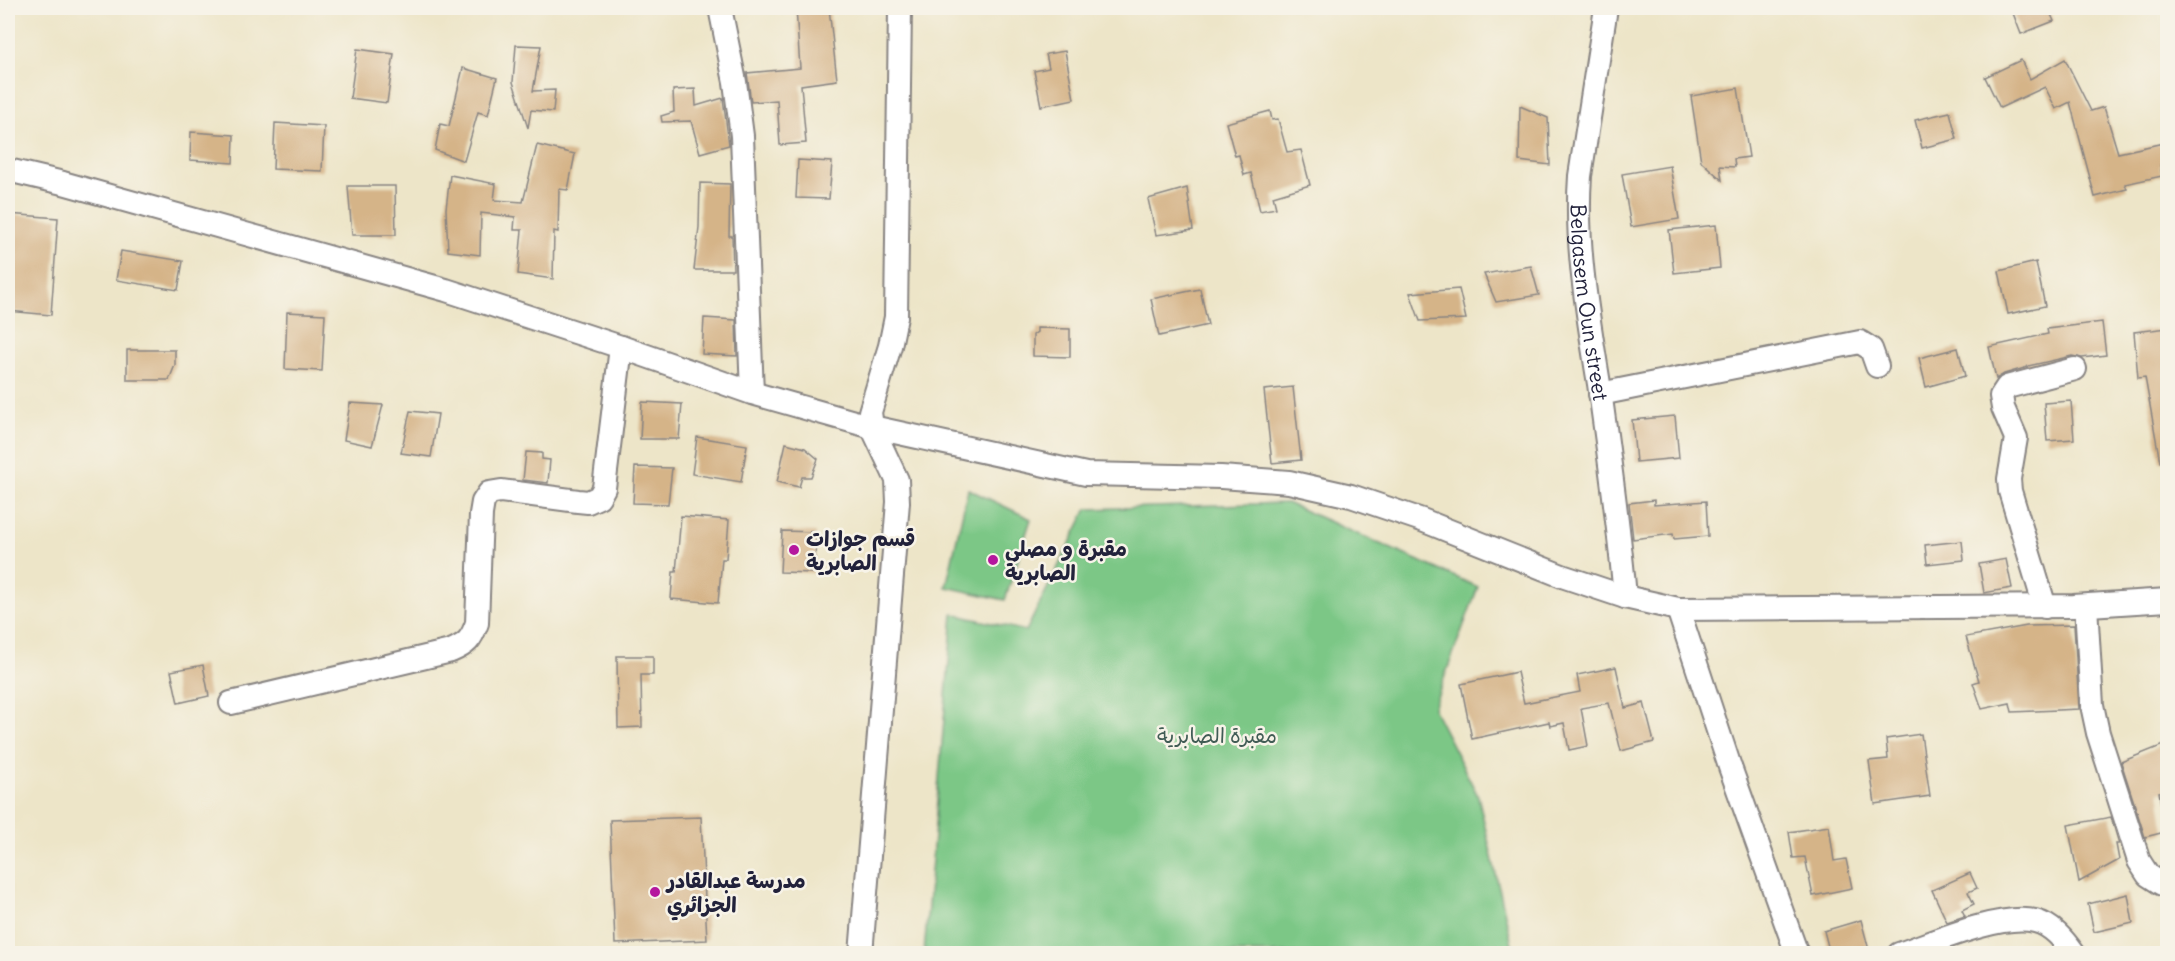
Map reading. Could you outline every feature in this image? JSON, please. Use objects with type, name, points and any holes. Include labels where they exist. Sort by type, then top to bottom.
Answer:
[{"type":"street","points":[[720,8],[737,91],[743,144],[752,393]]},
{"type":"street","points":[[861,954],[898,502],[897,480],[872,428],[870,412],[890,346],[896,316],[900,8]]},
{"type":"street","name":"Belgasem Oun street","points":[[1606,8],[1580,176],[1578,204],[1585,287],[1619,530],[1625,597]]},
{"type":"street","points":[[8,170],[63,183],[446,290],[621,347],[752,393],[872,428],[1086,474],[1210,476],[1289,482],[1351,496],[1422,520],[1562,576],[1625,597],[1678,609],[2045,607],[2168,600]]},
{"type":"street","points":[[1600,394],[1860,342],[1871,349],[1876,366]]},
{"type":"street","points":[[231,703],[451,651],[464,645],[472,637],[477,623],[481,513],[483,502],[489,493],[501,490],[588,502],[599,498],[604,488],[621,347]]},
{"type":"street","points":[[2045,607],[2010,491],[2009,479],[2016,438],[2003,408],[2001,396],[2007,387],[2075,369]]},
{"type":"street","points":[[2086,606],[2092,705],[2098,733],[2139,861],[2148,875],[2162,884],[2168,883]]},
{"type":"street","points":[[1678,609],[1730,767],[1797,954]]},
{"type":"street","points":[[1899,954],[2005,920],[2036,921],[2056,932],[2074,954]]},
{"type":"green space","points":[[968,489],[1031,519],[1005,600],[946,587]]},
{"type":"green space","name":"مقبرة الصابرية","points":[[1287,503],[1478,587],[1433,708],[1478,796],[1514,953],[924,953],[953,614],[1026,631],[1087,509]]},
{"type":"building","points":[[796,8],[829,8],[837,80],[801,85],[806,143],[780,145],[777,100],[751,102],[747,73],[800,68]]},
{"type":"building","points":[[2011,8],[2048,8],[2054,21],[2021,34]]},
{"type":"building","points":[[516,45],[541,46],[533,91],[555,90],[553,112],[531,110],[528,128],[513,82]]},
{"type":"building","points":[[357,49],[394,54],[387,103],[350,98]]},
{"type":"building","points":[[1065,51],[1074,99],[1041,106],[1034,71],[1049,68],[1046,54]]},
{"type":"building","points":[[2065,59],[2091,111],[2104,107],[2118,153],[2168,142],[2168,163],[2160,165],[2162,176],[2125,184],[2127,189],[2095,197],[2070,102],[2056,109],[2045,87],[2000,108],[1985,77],[2021,60],[2030,79]]},
{"type":"building","points":[[463,68],[497,78],[488,115],[478,112],[464,161],[435,150],[440,124],[449,126]]},
{"type":"building","points":[[1738,88],[1749,157],[1734,159],[1735,167],[1720,166],[1722,180],[1701,161],[1691,96]]},
{"type":"building","points":[[695,89],[696,106],[723,98],[729,145],[700,153],[691,121],[662,122],[661,116],[674,112],[673,90]]},
{"type":"building","points":[[1520,106],[1548,118],[1550,165],[1519,161]]},
{"type":"building","points":[[1270,111],[1272,120],[1278,119],[1287,152],[1301,150],[1310,185],[1273,196],[1276,208],[1260,211],[1251,173],[1244,175],[1239,155],[1235,156],[1226,123]]},
{"type":"building","points":[[1950,112],[1957,139],[1922,148],[1915,120]]},
{"type":"building","points":[[275,123],[324,126],[322,171],[273,169]]},
{"type":"building","points":[[191,132],[234,135],[233,163],[190,160]]},
{"type":"building","points":[[537,145],[575,154],[568,190],[559,189],[558,232],[554,231],[553,279],[518,274],[522,230],[514,230],[515,217],[481,213],[480,255],[448,251],[446,209],[450,175],[496,184],[494,200],[523,202]]},
{"type":"building","points":[[798,160],[832,162],[829,199],[796,198]]},
{"type":"building","points":[[1670,166],[1679,219],[1631,227],[1622,174]]},
{"type":"building","points":[[700,183],[730,184],[729,236],[732,236],[733,270],[694,270],[699,227]]},
{"type":"building","points":[[348,186],[395,186],[396,235],[352,235]]},
{"type":"building","points":[[1187,188],[1193,230],[1156,235],[1148,199]]},
{"type":"building","points":[[8,214],[58,218],[51,315],[8,311]]},
{"type":"building","points":[[1716,225],[1720,268],[1674,273],[1669,230]]},
{"type":"building","points":[[121,251],[183,261],[178,290],[116,280]]},
{"type":"building","points":[[2036,262],[2045,306],[2008,314],[1999,271]]},
{"type":"building","points":[[1531,266],[1539,295],[1496,302],[1484,274]]},
{"type":"building","points":[[1200,289],[1208,325],[1159,336],[1151,299]]},
{"type":"building","points":[[1459,289],[1466,319],[1420,321],[1410,293]]},
{"type":"building","points":[[287,312],[325,314],[322,371],[285,369]]},
{"type":"building","points":[[704,318],[736,320],[737,356],[702,354]]},
{"type":"building","points":[[2102,322],[2106,355],[2082,358],[2072,356],[2028,366],[1996,379],[1989,347],[2048,334],[2047,329]]},
{"type":"building","points":[[1037,328],[1070,329],[1070,357],[1033,356],[1033,335],[1037,332]]},
{"type":"building","points":[[2168,328],[2168,461],[2160,462],[2145,377],[2138,378],[2134,332]]},
{"type":"building","points":[[1958,348],[1965,376],[1926,387],[1919,358]]},
{"type":"building","points":[[127,350],[175,350],[175,365],[169,380],[127,380]]},
{"type":"building","points":[[1293,387],[1301,460],[1272,463],[1264,390]]},
{"type":"building","points":[[2071,401],[2074,439],[2047,441],[2044,403]]},
{"type":"building","points":[[642,402],[682,404],[679,439],[640,439]]},
{"type":"building","points":[[350,403],[383,405],[372,446],[344,440]]},
{"type":"building","points":[[410,411],[438,414],[431,457],[401,453]]},
{"type":"building","points":[[1675,416],[1679,458],[1636,462],[1632,420]]},
{"type":"building","points":[[697,437],[747,445],[741,482],[692,474]]},
{"type":"building","points":[[786,443],[805,448],[818,459],[811,477],[802,477],[799,487],[777,482]]},
{"type":"building","points":[[526,452],[542,453],[542,459],[550,460],[548,483],[523,480]]},
{"type":"building","points":[[635,467],[672,468],[668,504],[633,503]]},
{"type":"building","points":[[1654,500],[1654,505],[1706,501],[1708,536],[1674,539],[1673,534],[1633,539],[1629,503]]},
{"type":"building","points":[[681,516],[729,520],[726,559],[722,559],[718,603],[671,599]]},
{"type":"building","points":[[782,531],[816,532],[815,573],[780,572]]},
{"type":"building","points":[[1962,541],[1964,560],[1927,564],[1925,545]]},
{"type":"building","points":[[2006,559],[2012,588],[1984,593],[1979,564]]},
{"type":"building","points":[[2074,625],[2079,709],[2012,712],[2010,703],[1982,709],[1973,683],[1979,681],[1966,637],[2027,626]]},
{"type":"building","points":[[617,656],[653,656],[653,675],[641,675],[642,727],[618,728]]},
{"type":"building","points":[[203,665],[209,696],[178,703],[171,671]]},
{"type":"building","points":[[1616,667],[1625,708],[1644,703],[1654,742],[1621,751],[1609,703],[1581,708],[1588,746],[1569,750],[1564,723],[1550,726],[1549,722],[1472,739],[1461,684],[1517,672],[1524,703],[1580,692],[1577,675]]},
{"type":"building","points":[[1921,734],[1930,796],[1875,804],[1869,761],[1888,759],[1886,739]]},
{"type":"building","points":[[2168,743],[2168,791],[2159,792],[2165,832],[2145,837],[2121,762]]},
{"type":"building","points":[[701,817],[707,940],[615,944],[610,820]]},
{"type":"building","points":[[2111,817],[2119,844],[2116,844],[2119,860],[2079,882],[2068,825]]},
{"type":"building","points":[[1829,826],[1834,861],[1846,859],[1852,888],[1813,896],[1805,857],[1793,858],[1789,832]]},
{"type":"building","points":[[1970,873],[1977,888],[1968,892],[1974,904],[1962,910],[1965,916],[1947,922],[1932,890]]},
{"type":"building","points":[[2128,894],[2133,923],[2094,932],[2088,904]]},
{"type":"building","points":[[1861,920],[1870,954],[1830,954],[1824,931]]},
{"type":"place","name":"قسم جوازات الصابرية","points":[[794,550]]},
{"type":"place","name":"مقبرة و مصلى الصابرية","points":[[993,560]]},
{"type":"place","name":"مدرسة عبدالقادر الجزائري","points":[[655,892]]}]
